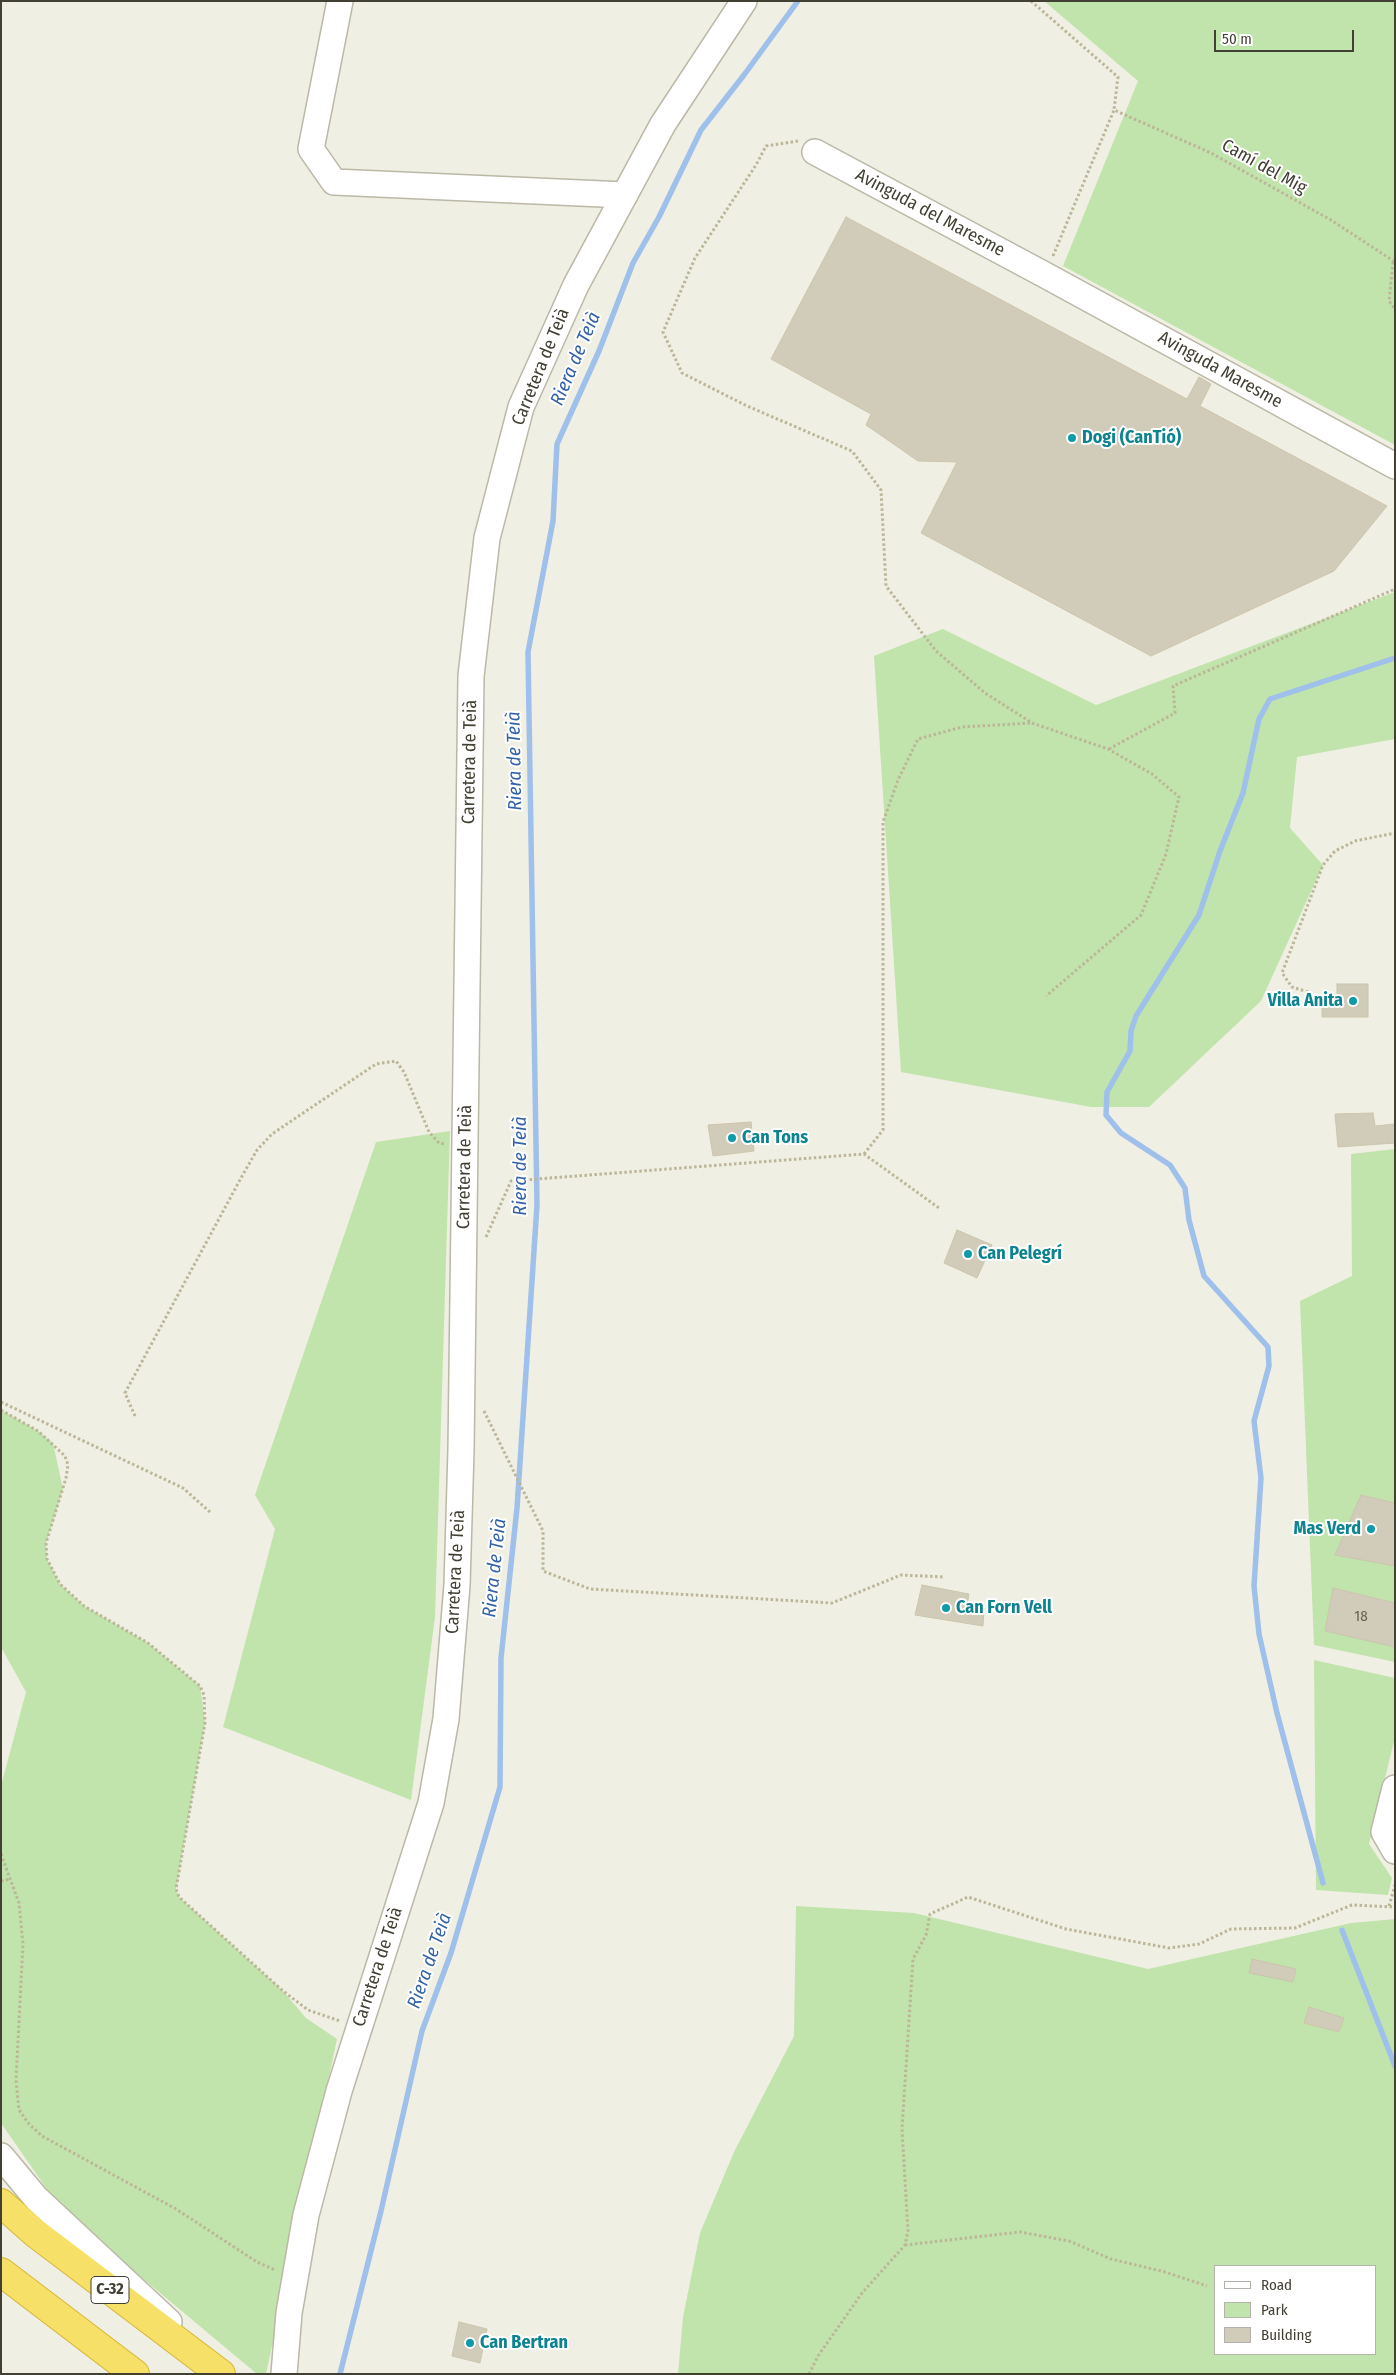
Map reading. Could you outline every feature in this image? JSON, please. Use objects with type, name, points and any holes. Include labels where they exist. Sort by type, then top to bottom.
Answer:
[{"type":"highway","name":"C-32","points":[[1,2204],[35,2233],[222,2374]]},
{"type":"highway","points":[[1,2272],[135,2374]]},
{"type":"street","points":[[340,1],[311,149],[334,182],[625,195]]},
{"type":"street","name":"Carretera de Teià","points":[[284,2374],[289,2313],[306,2215],[339,2091],[430,1803],[446,1719],[457,1585],[471,676],[487,538],[521,408],[576,285],[663,124],[729,10]]},
{"type":"street","name":"Avinguda del Maresme","points":[[815,152],[1045,274]]},
{"type":"street","name":"Avinguda Maresme","points":[[1045,274],[1395,466]]},
{"type":"street","points":[[1395,1788],[1384,1832],[1395,1851]]},
{"type":"street","points":[[1,2156],[36,2198],[222,2374]]},
{"type":"path","points":[[1031,1],[1118,77],[1114,110],[1045,274]]},
{"type":"path","name":"Camí del Mig","points":[[1114,110],[1211,152],[1331,220],[1394,262]]},
{"type":"path","points":[[815,152],[799,141],[766,146],[756,165],[695,258],[663,332],[682,373],[747,406],[852,451],[881,490],[886,586],[936,652],[985,693],[1032,723],[1108,749],[1152,774],[1179,797],[1166,854],[1141,915],[1046,996]]},
{"type":"path","points":[[1394,262],[1389,301],[1395,309]]},
{"type":"path","points":[[1108,749],[1175,713],[1173,686],[1395,589]]},
{"type":"path","points":[[864,1154],[883,1130],[883,822],[898,780],[918,739],[962,727],[1032,723]]},
{"type":"path","points":[[1308,992],[1292,987],[1282,972],[1323,865],[1335,851],[1356,841],[1395,833]]},
{"type":"path","points":[[135,1416],[125,1393],[241,1178],[257,1150],[272,1134],[376,1064],[396,1061],[404,1072],[428,1132],[439,1144],[465,1145]]},
{"type":"path","points":[[484,1243],[511,1181],[864,1154],[939,1208]]},
{"type":"path","points":[[1,1402],[184,1488],[210,1512]]},
{"type":"path","points":[[1,1410],[38,1430],[65,1456],[68,1466],[66,1478],[46,1543],[47,1559],[60,1584],[84,1606],[148,1643],[200,1686],[204,1695],[205,1723],[176,1890],[178,1897],[283,1991],[308,2010],[359,2029]]},
{"type":"path","points":[[484,1410],[543,1531],[543,1570],[590,1589],[832,1604],[901,1575],[945,1577]]},
{"type":"path","points":[[1,1854],[19,1903],[23,1944],[16,2080],[19,2110],[42,2136],[176,2209],[257,2262],[295,2280]]},
{"type":"path","points":[[1,1880],[10,1879]]},
{"type":"path","points":[[1389,1906],[1395,1885]]},
{"type":"path","points":[[809,2374],[818,2356],[862,2293],[905,2245],[908,2231],[902,2129],[913,1960],[926,1935],[930,1914],[968,1897],[1066,1929],[1169,1948],[1199,1944],[1231,1929],[1295,1928],[1352,1905],[1395,1906]]},
{"type":"path","points":[[905,2245],[1020,2232],[1069,2241],[1111,2259],[1165,2272],[1206,2286]]},
{"type":"green space","points":[[1044,1],[1395,1],[1395,445],[1063,266],[1138,81]]},
{"type":"green space","points":[[1395,592],[1395,739],[1297,757],[1290,828],[1323,865],[1261,1001],[1149,1107],[1091,1107],[901,1072],[874,656],[943,629],[1096,705]]},
{"type":"green space","points":[[450,1131],[435,1617],[411,1800],[223,1727],[275,1529],[255,1495],[376,1142]]},
{"type":"green space","points":[[1395,1149],[1395,1662],[1314,1645],[1300,1301],[1352,1276],[1351,1154]]},
{"type":"green space","points":[[1,1410],[38,1431],[53,1443],[63,1489],[46,1543],[47,1559],[60,1584],[84,1606],[148,1643],[200,1686],[205,1723],[176,1889],[179,1897],[283,1991],[306,2018],[337,2039],[266,2374],[257,2374],[62,2211],[1,2123],[1,1786],[26,1692],[1,1647]]},
{"type":"green space","points":[[1314,1660],[1395,1678],[1395,1737],[1369,1844],[1392,1878],[1388,1895],[1316,1890]]},
{"type":"green space","points":[[796,1906],[914,1913],[1148,1969],[1351,1923],[1395,1919],[1395,2374],[678,2374],[683,2317],[700,2233],[734,2152],[794,2036]]},
{"type":"building","name":"Dogi (CanTió)","points":[[846,217],[1187,399],[1199,377],[1211,384],[1200,406],[1387,506],[1334,571],[1151,656],[921,533],[957,462],[918,461],[866,425],[871,414],[771,359]]},
{"type":"building","name":"Villa Anita","points":[[1337,984],[1368,984],[1368,1017],[1322,1017],[1322,1003],[1337,1003]]},
{"type":"building","points":[[1373,1113],[1375,1126],[1395,1124],[1395,1143],[1338,1147],[1335,1114]]},
{"type":"building","name":"Can Tons","points":[[751,1122],[754,1151],[713,1156],[708,1125]]},
{"type":"building","name":"Can Pelegrí","points":[[957,1230],[992,1245],[977,1278],[944,1263]]},
{"type":"building","name":"Mas Verd","points":[[1361,1495],[1395,1503],[1395,1566],[1335,1555]]},
{"type":"building","name":"Can Forn Vell","points":[[922,1585],[969,1594],[967,1606],[984,1609],[983,1626],[915,1615]]},
{"type":"building","points":[[1333,1588],[1395,1603],[1395,1647],[1325,1631]]},
{"type":"building","points":[[1252,1959],[1296,1969],[1293,1982],[1249,1973]]},
{"type":"building","points":[[1309,2007],[1344,2018],[1339,2032],[1304,2023]]},
{"type":"building","name":"Can Bertran","points":[[459,2322],[487,2329],[480,2363],[452,2356]]},
{"type":"waterway","name":"Riera de Teià","points":[[340,2374],[381,2211],[422,2031],[451,1953],[500,1787],[501,1658],[517,1508],[537,1205],[528,652],[553,521],[557,444],[599,351],[633,263],[659,217],[701,130],[798,1]]},
{"type":"waterway","points":[[1323,1883],[1277,1713],[1259,1634],[1254,1586],[1261,1478],[1254,1421],[1269,1366],[1268,1347],[1204,1276],[1189,1220],[1185,1188],[1170,1165],[1121,1133],[1106,1115],[1107,1092],[1130,1051],[1131,1031],[1136,1016],[1199,915],[1220,851],[1243,793],[1259,719],[1270,699],[1395,658]]},
{"type":"waterway","points":[[1342,1930],[1395,2066]]},
{"type":"place","name":"Dogi (CanTió)","points":[[1072,438]]},
{"type":"place","name":"Villa Anita","points":[[1353,1001]]},
{"type":"place","name":"Can Tons","points":[[732,1138]]},
{"type":"place","name":"Can Pelegrí","points":[[968,1254]]},
{"type":"place","name":"Mas Verd","points":[[1371,1529]]},
{"type":"place","name":"Can Forn Vell","points":[[946,1608]]},
{"type":"place","name":"Can Bertran","points":[[470,2343]]}]
